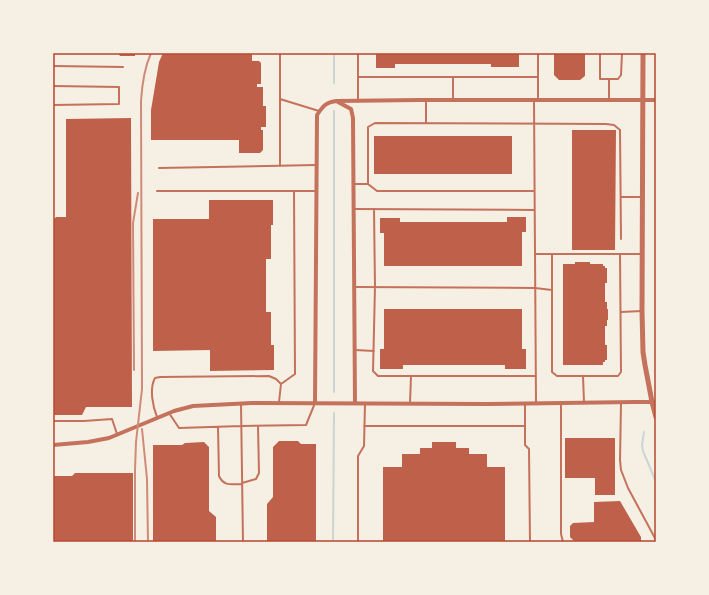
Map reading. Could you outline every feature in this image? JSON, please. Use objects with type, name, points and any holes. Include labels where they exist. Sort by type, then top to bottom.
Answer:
[{"type":"street","points":[[643,53],[643,352],[656,417]]},
{"type":"street","points":[[315,403],[317,116],[322,106],[330,102],[358,101],[656,100]]},
{"type":"street","points":[[337,102],[351,109],[353,118],[355,403]]},
{"type":"street","points":[[53,445],[88,442],[109,438],[170,413],[193,406],[241,403],[654,402]]},
{"type":"lane","points":[[280,53],[280,166]]},
{"type":"lane","points":[[358,53],[358,101]]},
{"type":"lane","points":[[536,403],[534,124],[538,77],[538,53]]},
{"type":"lane","points":[[600,53],[600,79],[618,79],[621,75],[622,53]]},
{"type":"lane","points":[[53,66],[123,67]]},
{"type":"lane","points":[[358,77],[538,77]]},
{"type":"lane","points":[[453,77],[453,100]]},
{"type":"lane","points":[[609,79],[609,100]]},
{"type":"lane","points":[[53,86],[119,87],[119,104],[53,105]]},
{"type":"lane","points":[[280,99],[320,111]]},
{"type":"lane","points":[[426,100],[426,123]]},
{"type":"lane","points":[[368,184],[368,127],[375,123],[614,125],[620,130],[621,239]]},
{"type":"lane","points":[[159,168],[316,165]]},
{"type":"lane","points":[[354,184],[368,184],[377,191],[534,191]]},
{"type":"lane","points":[[158,191],[316,191]]},
{"type":"lane","points":[[279,403],[281,384],[295,374],[294,191]]},
{"type":"lane","points":[[621,197],[642,197]]},
{"type":"lane","points":[[354,209],[534,210]]},
{"type":"lane","points":[[374,209],[374,371],[378,376],[536,376]]},
{"type":"lane","points":[[535,254],[642,254]]},
{"type":"lane","points":[[552,254],[552,372],[557,376],[618,376],[622,372],[620,254]]},
{"type":"lane","points":[[354,287],[535,288],[552,290]]},
{"type":"lane","points":[[621,312],[642,312]]},
{"type":"lane","points":[[355,350],[374,351]]},
{"type":"lane","points":[[158,418],[153,407],[152,383],[155,378],[269,376],[276,379],[281,384]]},
{"type":"lane","points":[[410,403],[411,376]]},
{"type":"lane","points":[[583,376],[584,402]]},
{"type":"lane","points":[[621,402],[621,470],[628,488],[656,540]]},
{"type":"lane","points":[[241,403],[243,542]]},
{"type":"lane","points":[[170,413],[179,428],[306,426],[315,403]]},
{"type":"lane","points":[[358,542],[358,456],[364,446],[365,403]]},
{"type":"lane","points":[[525,403],[525,445],[529,449],[530,542]]},
{"type":"lane","points":[[561,403],[561,534],[563,542]]},
{"type":"lane","points":[[53,421],[112,419],[117,435]]},
{"type":"lane","points":[[218,427],[219,476],[226,484],[242,484],[256,479],[259,473],[258,426]]},
{"type":"lane","points":[[364,426],[525,426]]},
{"type":"building","points":[[118,53],[135,53],[135,56],[120,56]]},
{"type":"building","points":[[163,53],[252,53],[252,61],[259,61],[261,63],[261,84],[257,84],[257,87],[263,87],[263,106],[266,106],[266,127],[261,127],[261,130],[263,130],[263,150],[260,153],[239,153],[239,140],[151,140],[151,110],[159,62]]},
{"type":"building","points":[[376,53],[519,53],[519,67],[491,67],[491,64],[395,64],[395,68],[376,68]]},
{"type":"building","points":[[554,53],[585,53],[585,76],[580,80],[559,80],[554,75]]},
{"type":"building","points":[[131,118],[132,407],[86,407],[82,415],[53,415],[53,220],[56,217],[66,217],[66,119]]},
{"type":"building","points":[[572,130],[616,130],[615,250],[572,250]]},
{"type":"building","points":[[374,136],[512,136],[512,174],[374,174]]},
{"type":"building","points":[[209,200],[273,200],[271,259],[266,259],[266,312],[271,312],[271,345],[274,345],[274,370],[210,371],[210,350],[153,351],[153,219],[209,219]]},
{"type":"building","points":[[507,217],[526,217],[526,232],[522,232],[522,266],[384,266],[384,233],[380,233],[380,218],[400,218],[400,222],[507,222]]},
{"type":"building","points":[[575,262],[603,264],[605,268],[607,268],[605,302],[607,302],[608,320],[607,326],[605,326],[605,345],[607,345],[607,360],[603,362],[603,365],[563,365],[563,264],[575,264]]},
{"type":"building","points":[[384,309],[522,309],[522,349],[526,349],[526,369],[505,369],[505,365],[403,365],[403,369],[380,369],[380,349],[384,349]]},
{"type":"building","points":[[565,438],[615,438],[615,495],[595,495],[595,478],[565,478]]},
{"type":"building","points":[[279,441],[298,441],[301,444],[316,444],[316,542],[267,542],[267,504],[273,497],[273,447]]},
{"type":"building","points":[[204,442],[209,447],[209,511],[216,517],[216,542],[153,542],[153,445],[182,445],[185,443]]},
{"type":"building","points":[[432,442],[456,442],[456,448],[469,448],[469,454],[487,454],[487,467],[505,467],[505,542],[383,542],[383,467],[402,467],[402,454],[420,454],[420,448],[432,448]]},
{"type":"building","points":[[75,473],[133,473],[133,542],[53,542],[53,476],[72,476]]},
{"type":"building","points":[[620,501],[641,537],[641,542],[575,542],[570,537],[570,526],[573,523],[594,522],[594,502]]},
{"type":"waterway","points":[[334,53],[334,83]]},
{"type":"waterway","points":[[334,111],[334,392]]},
{"type":"waterway","points":[[333,542],[334,413]]},
{"type":"waterway","points":[[644,432],[642,445],[643,451],[656,482]]},
{"type":"railway","points":[[135,542],[136,442],[142,389],[141,101],[144,77],[151,53]]},
{"type":"railway","points":[[134,370],[133,223],[138,193]]},
{"type":"railway","points":[[142,429],[147,479],[148,542]]}]
